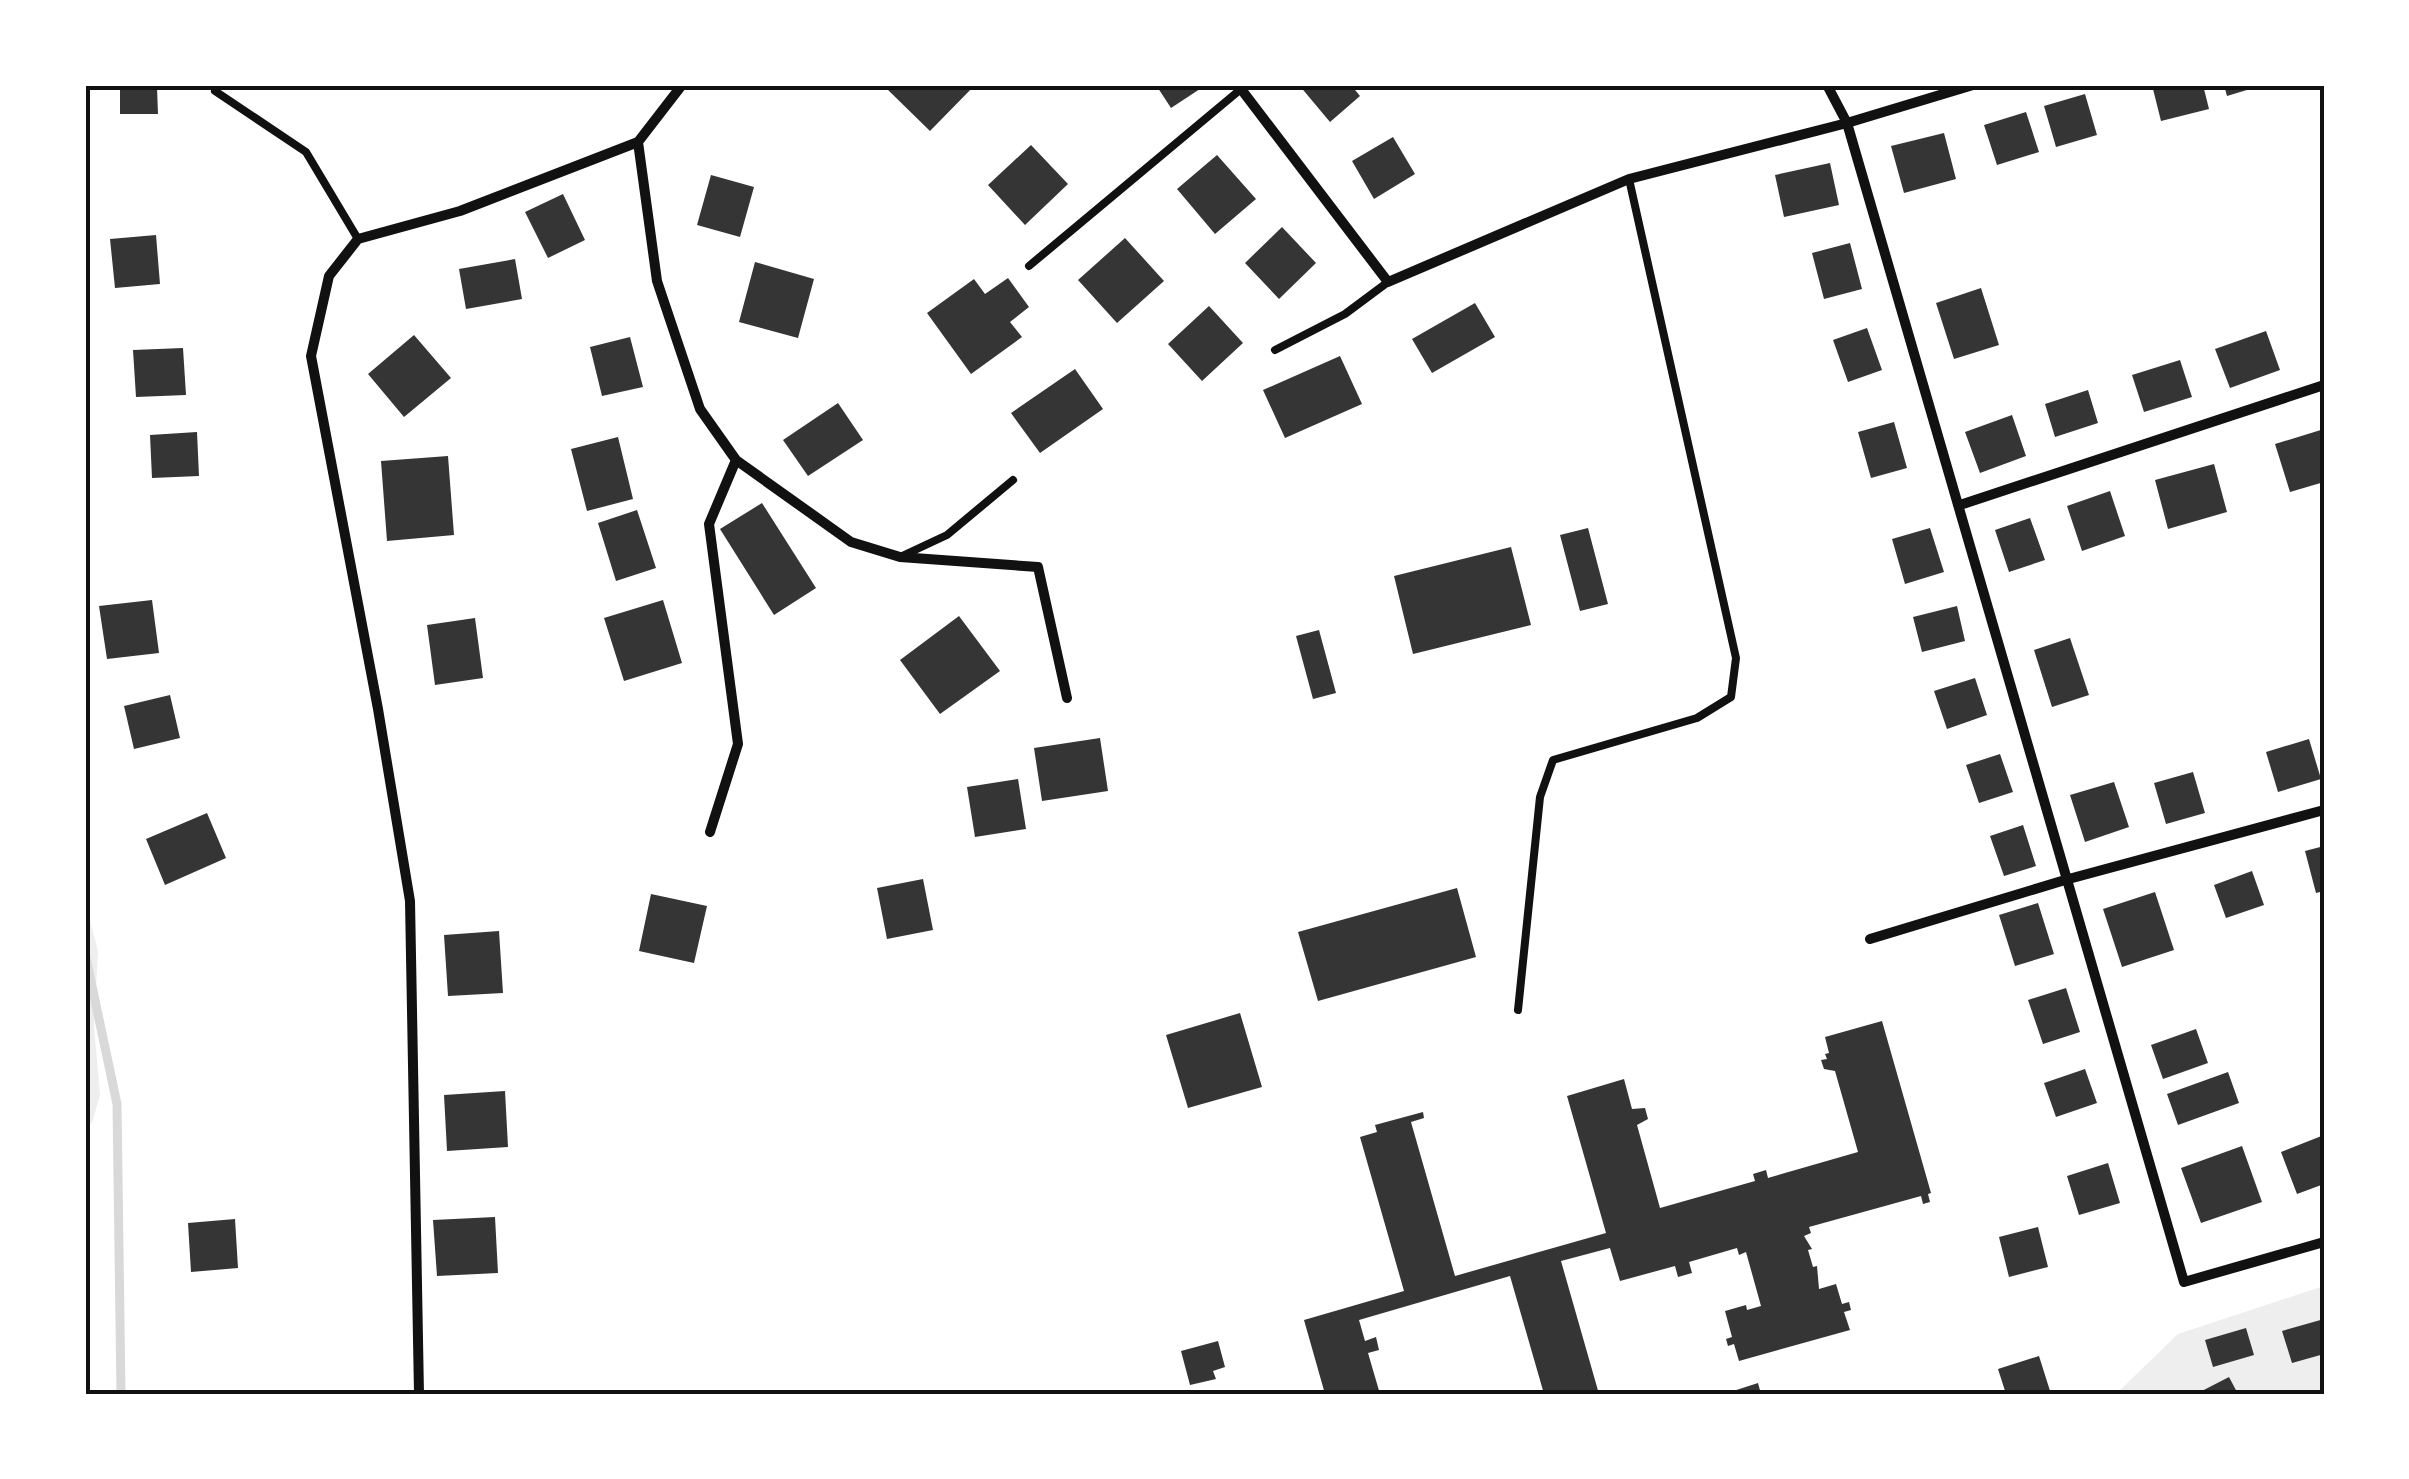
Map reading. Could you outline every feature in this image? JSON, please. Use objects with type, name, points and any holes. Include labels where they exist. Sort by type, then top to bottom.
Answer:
[{"type":"street","points":[[419,1394],[410,902],[311,356],[329,276],[358,239],[460,211],[638,142],[682,85]]},
{"type":"street","points":[[1827,85],[1847,123],[2184,1282],[2324,1242]]},
{"type":"street","points":[[1240,87],[1388,282],[1629,179],[1847,123],[1973,85]]},
{"type":"street","points":[[638,142],[657,281],[700,409],[736,460],[851,542],[900,557],[1038,567],[1067,698]]},
{"type":"street","points":[[1960,505],[2324,385]]},
{"type":"street","points":[[710,832],[738,744],[709,524],[736,460]]},
{"type":"street","points":[[1870,939],[2065,880],[2324,810]]},
{"type":"lane","points":[[1029,266],[1240,87]]},
{"type":"lane","points":[[216,91],[306,152],[358,239]]},
{"type":"lane","points":[[1518,1010],[1540,797],[1553,760],[1696,718],[1731,697],[1736,658],[1629,179]]},
{"type":"lane","points":[[1275,350],[1346,314],[1388,282]]},
{"type":"lane","points":[[900,557],[946,536],[1012,480]]},
{"type":"shaded area","points":[[85,902],[98,951],[94,1026],[100,1095],[92,1123],[85,1125]]},
{"type":"shaded area","points":[[2324,1286],[2324,1394],[2116,1394],[2178,1334]]},
{"type":"building","points":[[975,85],[930,131],[886,88]]},
{"type":"building","points":[[1156,85],[1206,85],[1171,108]]},
{"type":"building","points":[[1299,85],[1351,85],[1360,96],[1330,122]]},
{"type":"building","points":[[2152,85],[2203,85],[2209,109],[2161,121]]},
{"type":"building","points":[[2224,85],[2260,85],[2260,86],[2227,96]]},
{"type":"building","points":[[120,87],[157,87],[158,114],[120,114]]},
{"type":"building","points":[[2085,94],[2097,135],[2056,147],[2044,106]]},
{"type":"building","points":[[2026,112],[2039,152],[1997,165],[1984,125]]},
{"type":"building","points":[[1944,133],[1956,179],[1904,193],[1891,146]]},
{"type":"building","points":[[1393,137],[1415,174],[1374,199],[1352,161]]},
{"type":"building","points":[[1031,145],[1068,184],[1025,225],[988,185]]},
{"type":"building","points":[[1217,155],[1256,199],[1215,234],[1177,189]]},
{"type":"building","points":[[1830,163],[1839,205],[1784,217],[1775,175]]},
{"type":"building","points":[[711,175],[754,187],[740,237],[697,225]]},
{"type":"building","points":[[563,194],[585,240],[548,258],[525,212]]},
{"type":"building","points":[[1282,227],[1316,263],[1279,299],[1245,263]]},
{"type":"building","points":[[156,235],[160,284],[115,288],[110,239]]},
{"type":"building","points":[[1125,238],[1164,281],[1117,323],[1078,280]]},
{"type":"building","points":[[1850,243],[1862,289],[1824,299],[1812,253]]},
{"type":"building","points":[[515,259],[522,299],[466,309],[459,269]]},
{"type":"building","points":[[755,262],[814,279],[798,338],[739,322]]},
{"type":"building","points":[[1008,278],[1029,307],[1010,322],[1022,337],[971,374],[927,313],[974,279],[985,294]]},
{"type":"building","points":[[1981,288],[1999,345],[1954,359],[1936,303]]},
{"type":"building","points":[[1475,303],[1495,337],[1432,373],[1412,339]]},
{"type":"building","points":[[1209,306],[1243,343],[1202,381],[1168,344]]},
{"type":"building","points":[[1867,328],[1882,370],[1848,382],[1833,340]]},
{"type":"building","points":[[2266,331],[2280,370],[2230,388],[2215,349]]},
{"type":"building","points":[[414,335],[451,378],[404,417],[368,374]]},
{"type":"building","points":[[630,337],[643,387],[602,396],[590,347]]},
{"type":"building","points":[[183,348],[186,395],[136,397],[133,350]]},
{"type":"building","points":[[1340,356],[1362,404],[1285,438],[1263,390]]},
{"type":"building","points":[[2180,360],[2192,397],[2144,412],[2132,375]]},
{"type":"building","points":[[1075,369],[1103,409],[1040,453],[1011,413]]},
{"type":"building","points":[[2088,390],[2098,423],[2055,437],[2045,404]]},
{"type":"building","points":[[838,403],[863,440],[808,476],[783,440]]},
{"type":"building","points":[[2012,415],[2026,456],[1980,473],[1965,432]]},
{"type":"building","points":[[1894,422],[1907,468],[1871,478],[1858,432]]},
{"type":"building","points":[[2324,429],[2324,482],[2290,492],[2275,444]]},
{"type":"building","points":[[197,432],[199,476],[152,478],[150,435]]},
{"type":"building","points":[[618,437],[633,499],[587,511],[571,449]]},
{"type":"building","points":[[448,456],[454,535],[387,541],[381,461]]},
{"type":"building","points":[[2214,464],[2227,512],[2168,529],[2155,480]]},
{"type":"building","points":[[2110,491],[2125,536],[2082,551],[2067,506]]},
{"type":"building","points":[[762,503],[816,588],[774,615],[720,529]]},
{"type":"building","points":[[637,510],[656,568],[616,581],[598,523]]},
{"type":"building","points":[[2030,518],[2045,560],[2009,572],[1995,530]]},
{"type":"building","points":[[1588,528],[1608,604],[1580,611],[1560,535]]},
{"type":"building","points":[[1930,528],[1944,572],[1905,584],[1892,539]]},
{"type":"building","points":[[1511,547],[1531,625],[1413,654],[1394,576]]},
{"type":"building","points":[[152,600],[159,653],[107,659],[99,606]]},
{"type":"building","points":[[663,600],[682,663],[624,681],[604,618]]},
{"type":"building","points":[[1957,606],[1965,641],[1922,652],[1913,617]]},
{"type":"building","points":[[959,616],[1000,671],[940,714],[900,660]]},
{"type":"building","points":[[475,618],[483,678],[435,685],[427,625]]},
{"type":"building","points":[[1319,630],[1336,693],[1313,699],[1296,636]]},
{"type":"building","points":[[2070,638],[2089,695],[2052,707],[2034,650]]},
{"type":"building","points":[[1975,678],[1987,715],[1947,729],[1934,691]]},
{"type":"building","points":[[170,695],[180,738],[134,749],[124,706]]},
{"type":"building","points":[[1100,738],[1108,791],[1042,801],[1034,748]]},
{"type":"building","points":[[2309,739],[2321,779],[2278,792],[2266,752]]},
{"type":"building","points":[[2000,754],[2013,792],[1979,803],[1966,765]]},
{"type":"building","points":[[2193,772],[2205,813],[2166,824],[2154,783]]},
{"type":"building","points":[[1018,779],[1026,829],[975,837],[967,787]]},
{"type":"building","points":[[2114,782],[2129,827],[2085,842],[2070,795]]},
{"type":"building","points":[[207,813],[226,858],[165,885],[146,839]]},
{"type":"building","points":[[2023,825],[2036,866],[2004,876],[1990,836]]},
{"type":"building","points":[[2324,846],[2324,891],[2316,893],[2305,851]]},
{"type":"building","points":[[2252,871],[2264,905],[2226,918],[2214,885]]},
{"type":"building","points":[[923,879],[933,930],[887,939],[877,888]]},
{"type":"building","points":[[1457,888],[1476,957],[1318,1001],[1298,932]]},
{"type":"building","points":[[2155,892],[2174,950],[2122,967],[2103,909]]},
{"type":"building","points":[[651,894],[707,906],[694,963],[639,951]]},
{"type":"building","points":[[2038,903],[2054,954],[2015,966],[1999,915]]},
{"type":"building","points":[[499,931],[503,993],[448,996],[444,935]]},
{"type":"building","points":[[2066,988],[2080,1032],[2043,1044],[2028,1000]]},
{"type":"building","points":[[1240,1013],[1262,1087],[1188,1108],[1166,1035]]},
{"type":"building","points":[[1882,1021],[1931,1193],[1930,1202],[1923,1204],[1921,1196],[1809,1227],[1811,1233],[1804,1236],[1812,1249],[1808,1250],[1813,1267],[1817,1266],[1819,1289],[1836,1284],[1842,1304],[1849,1302],[1851,1310],[1844,1312],[1850,1330],[1739,1361],[1734,1344],[1728,1346],[1726,1339],[1732,1337],[1725,1311],[1746,1305],[1747,1310],[1761,1306],[1746,1252],[1739,1255],[1737,1248],[1689,1262],[1692,1273],[1678,1277],[1675,1266],[1620,1281],[1610,1248],[1561,1261],[1599,1394],[1544,1394],[1510,1276],[1359,1320],[1365,1341],[1376,1337],[1379,1350],[1368,1353],[1380,1394],[1325,1394],[1304,1320],[1404,1291],[1360,1137],[1377,1132],[1375,1125],[1423,1112],[1424,1118],[1411,1122],[1455,1276],[1606,1233],[1567,1096],[1624,1079],[1632,1109],[1645,1108],[1648,1119],[1637,1125],[1660,1208],[1755,1181],[1753,1174],[1766,1170],[1768,1178],[1858,1152],[1835,1071],[1824,1069],[1821,1060],[1827,1059],[1825,1054],[1829,1053],[1825,1037]]},
{"type":"building","points":[[2196,1029],[2208,1063],[2163,1079],[2151,1045]]},
{"type":"building","points":[[2085,1069],[2097,1103],[2056,1117],[2044,1083]]},
{"type":"building","points":[[2228,1072],[2239,1103],[2178,1125],[2167,1094]]},
{"type":"building","points":[[505,1091],[508,1147],[447,1151],[444,1095]]},
{"type":"building","points":[[2324,1135],[2324,1184],[2297,1194],[2281,1152]]},
{"type":"building","points":[[2242,1146],[2262,1202],[2201,1223],[2181,1168]]},
{"type":"building","points":[[2108,1163],[2120,1203],[2079,1215],[2067,1176]]},
{"type":"building","points":[[495,1217],[498,1273],[437,1276],[433,1220]]},
{"type":"building","points":[[235,1219],[238,1268],[191,1272],[188,1223]]},
{"type":"building","points":[[2038,1227],[2048,1267],[2009,1277],[1999,1237]]},
{"type":"building","points":[[2324,1319],[2324,1354],[2292,1363],[2282,1331]]},
{"type":"building","points":[[2246,1328],[2254,1355],[2213,1367],[2205,1340]]},
{"type":"building","points":[[1218,1341],[1225,1367],[1213,1371],[1216,1379],[1190,1385],[1181,1351]]},
{"type":"building","points":[[2039,1356],[2051,1394],[2006,1394],[1998,1369]]},
{"type":"building","points":[[2229,1377],[2238,1394],[2196,1394]]},
{"type":"building","points":[[1758,1383],[1761,1394],[1727,1394],[1727,1393]]},
{"type":"waterway","points":[[85,953],[117,1104],[121,1394]]}]
